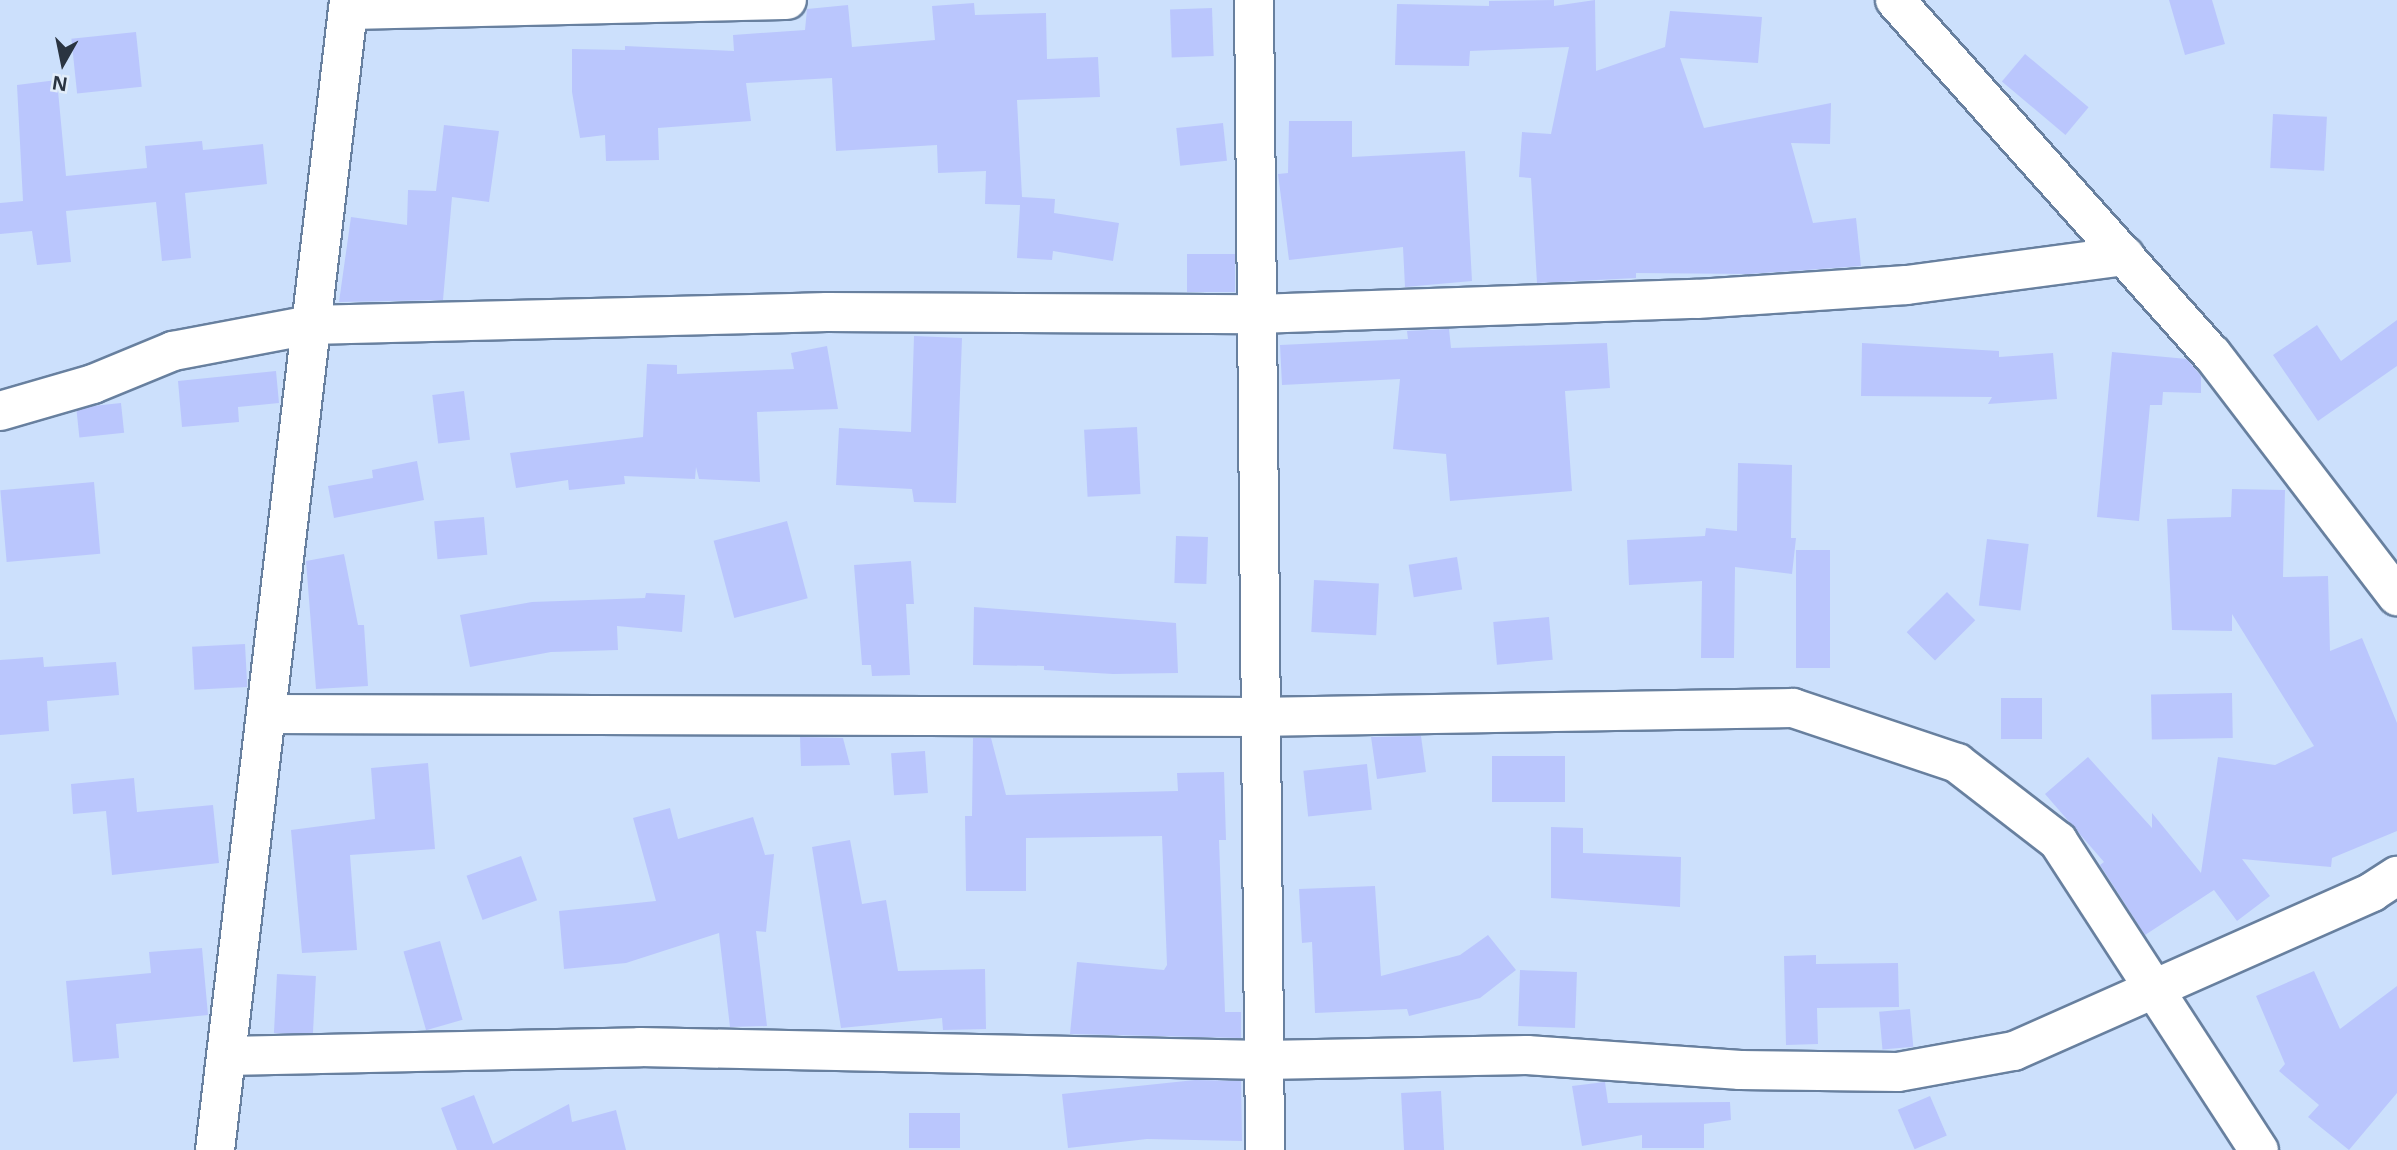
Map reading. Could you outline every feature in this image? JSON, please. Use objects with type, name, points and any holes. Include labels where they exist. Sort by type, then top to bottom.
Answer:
[{"type":"street","points":[[215,1150],[269,714],[310,325],[349,5],[787,0]]},
{"type":"street","points":[[1254,0],[1265,1150]]},
{"type":"street","points":[[1895,0],[2212,354],[2397,596]]},
{"type":"street","points":[[0,411],[93,384],[173,351],[310,325],[827,312],[1257,314],[1696,299],[1907,285],[2125,256]]},
{"type":"street","points":[[269,714],[1261,717],[1793,708],[1957,763],[2058,841],[2259,1150]]},
{"type":"street","points":[[227,1056],[640,1047],[1264,1060],[1527,1055],[1740,1070],[1898,1072],[2014,1051],[2156,991],[2372,892],[2397,876]]},
{"type":"building","points":[[1554,0],[1554,6],[1595,0],[1596,71],[1665,47],[1670,11],[1762,17],[1758,63],[1680,58],[1704,128],[1831,103],[1830,144],[1791,143],[1813,223],[1856,218],[1861,266],[1749,274],[1636,273],[1636,278],[1537,283],[1531,178],[1519,177],[1522,132],[1551,134],[1569,47],[1470,51],[1469,66],[1395,65],[1397,4],[1489,6],[1489,1]]},
{"type":"building","points":[[2169,0],[2212,0],[2225,44],[2185,55]]},
{"type":"building","points":[[974,3],[975,15],[1046,13],[1047,59],[1098,57],[1100,97],[1017,100],[1022,197],[1055,199],[1054,213],[1119,223],[1113,261],[1053,251],[1052,260],[1017,258],[1020,205],[985,204],[986,171],[938,173],[937,145],[836,151],[832,78],[746,83],[751,121],[658,128],[659,160],[606,161],[605,135],[580,138],[572,92],[572,49],[625,50],[625,46],[734,51],[733,35],[805,30],[807,9],[848,5],[852,47],[935,40],[932,6]]},
{"type":"building","points":[[1212,8],[1214,56],[1172,57],[1170,9]]},
{"type":"building","points":[[136,32],[142,87],[77,93],[71,39]]},
{"type":"building","points":[[2025,54],[2089,107],[2065,135],[2002,82]]},
{"type":"building","points":[[57,80],[66,176],[147,168],[145,146],[202,141],[203,150],[263,144],[267,184],[185,193],[191,258],[162,261],[156,202],[66,211],[71,262],[37,265],[32,231],[0,234],[0,203],[23,201],[17,85]]},
{"type":"building","points":[[2273,114],[2327,117],[2324,171],[2270,168]]},
{"type":"building","points":[[1289,121],[1352,121],[1352,157],[1465,151],[1472,281],[1405,287],[1403,247],[1289,260],[1278,174],[1288,173]]},
{"type":"building","points":[[1223,123],[1227,161],[1180,166],[1176,128]]},
{"type":"building","points":[[444,125],[499,131],[489,202],[452,197],[443,300],[339,302],[351,217],[407,225],[408,190],[436,191]]},
{"type":"building","points":[[1187,254],[1235,254],[1235,292],[1187,292]]},
{"type":"building","points":[[2397,320],[2397,366],[2318,421],[2273,355],[2317,325],[2341,361]]},
{"type":"building","points":[[1449,329],[1451,348],[1607,343],[1610,388],[1565,391],[1572,491],[1450,501],[1446,454],[1393,449],[1400,379],[1282,385],[1280,345],[1408,339],[1407,331]]},
{"type":"building","points":[[914,336],[962,338],[956,503],[914,502],[912,489],[836,485],[839,428],[911,432]]},
{"type":"building","points":[[1862,343],[1999,351],[1999,357],[2053,353],[2057,399],[1988,404],[1992,397],[1861,396]]},
{"type":"building","points":[[827,346],[838,409],[757,412],[760,482],[699,479],[696,467],[695,479],[624,476],[625,484],[569,490],[568,480],[516,488],[510,453],[643,437],[647,364],[677,365],[677,374],[794,369],[791,353]]},
{"type":"building","points":[[2112,352],[2187,359],[2201,376],[2201,393],[2163,392],[2162,405],[2150,405],[2139,521],[2097,517]]},
{"type":"building","points":[[276,371],[279,403],[238,407],[239,422],[182,427],[178,381]]},
{"type":"building","points":[[464,391],[470,440],[438,444],[432,395]]},
{"type":"building","points":[[121,403],[124,433],[79,438],[76,408]]},
{"type":"building","points":[[1137,427],[1141,494],[1088,497],[1084,430]]},
{"type":"building","points":[[417,461],[424,500],[334,518],[328,486],[373,478],[372,470]]},
{"type":"building","points":[[1738,463],[1792,465],[1791,538],[1796,538],[1792,574],[1735,567],[1734,658],[1701,658],[1702,581],[1629,585],[1627,540],[1705,536],[1706,528],[1737,531]]},
{"type":"building","points":[[94,482],[100,554],[7,562],[0,490]]},
{"type":"building","points":[[2232,489],[2285,490],[2283,577],[2328,576],[2330,651],[2362,638],[2397,723],[2397,831],[2332,858],[2331,867],[2242,859],[2270,896],[2237,921],[2214,890],[2145,935],[2100,865],[2104,862],[2045,794],[2088,757],[2152,828],[2152,813],[2201,873],[2218,757],[2275,765],[2314,746],[2232,614],[2232,631],[2172,630],[2167,519],[2231,517]]},
{"type":"building","points":[[484,517],[487,555],[438,559],[434,521]]},
{"type":"building","points":[[787,521],[808,598],[734,618],[714,541]]},
{"type":"building","points":[[1176,536],[1208,537],[1206,584],[1174,583]]},
{"type":"building","points":[[1987,539],[2029,544],[2021,611],[1979,606]]},
{"type":"building","points":[[1796,550],[1830,550],[1830,668],[1796,668]]},
{"type":"building","points":[[344,554],[358,625],[364,625],[368,686],[316,689],[306,561]]},
{"type":"building","points":[[1457,557],[1462,590],[1414,597],[1409,565]]},
{"type":"building","points":[[911,561],[914,604],[906,604],[910,675],[872,676],[871,665],[862,665],[854,565]]},
{"type":"building","points":[[1314,580],[1379,583],[1376,635],[1311,632]]},
{"type":"building","points":[[1947,592],[1975,620],[1935,661],[1907,632]]},
{"type":"building","points":[[646,593],[685,595],[682,632],[617,626],[618,650],[551,652],[470,667],[460,615],[532,602],[645,598]]},
{"type":"building","points":[[974,607],[1176,623],[1178,673],[1113,674],[1044,670],[1044,666],[973,665]]},
{"type":"building","points":[[1549,617],[1553,660],[1497,665],[1493,622]]},
{"type":"building","points":[[245,644],[247,687],[194,690],[192,647]]},
{"type":"building","points":[[43,657],[44,667],[116,662],[119,695],[47,701],[49,731],[0,735],[0,660]]},
{"type":"building","points":[[2232,693],[2233,738],[2152,739],[2151,694]]},
{"type":"building","points":[[2001,698],[2042,698],[2042,739],[2001,739]]},
{"type":"building","points":[[1421,736],[1426,772],[1377,779],[1371,737]]},
{"type":"building","points":[[800,737],[843,738],[850,765],[801,766]]},
{"type":"building","points":[[973,738],[991,738],[1006,795],[1178,791],[1177,773],[1224,772],[1226,840],[1219,840],[1225,1012],[1241,1012],[1241,1038],[1070,1034],[1077,962],[1164,970],[1167,965],[1162,836],[1026,838],[1026,891],[966,891],[965,816],[972,816]]},
{"type":"building","points":[[925,751],[928,793],[894,795],[891,753]]},
{"type":"building","points":[[1492,756],[1565,756],[1565,802],[1492,802]]},
{"type":"building","points":[[428,763],[435,849],[350,855],[357,950],[302,953],[291,830],[375,819],[371,768]]},
{"type":"building","points":[[1367,764],[1372,810],[1308,816],[1303,771]]},
{"type":"building","points":[[134,778],[137,812],[213,805],[219,863],[112,875],[106,811],[73,814],[71,784]]},
{"type":"building","points":[[670,808],[678,839],[753,817],[765,855],[774,854],[766,932],[756,931],[767,1026],[730,1027],[719,933],[626,963],[564,969],[559,911],[656,901],[633,818]]},
{"type":"building","points":[[1551,827],[1583,828],[1583,853],[1681,857],[1680,907],[1551,898]]},
{"type":"building","points":[[850,840],[862,904],[886,900],[898,971],[985,969],[986,1029],[943,1030],[942,1018],[841,1028],[812,847]]},
{"type":"building","points":[[521,856],[537,900],[483,920],[466,876]]},
{"type":"building","points":[[1375,886],[1381,976],[1460,955],[1488,935],[1516,970],[1480,998],[1409,1016],[1407,1009],[1315,1013],[1312,942],[1302,943],[1299,889]]},
{"type":"building","points":[[440,941],[463,1020],[426,1030],[403,951]]},
{"type":"building","points":[[202,948],[208,1015],[116,1024],[119,1058],[73,1062],[66,981],[151,973],[149,952]]},
{"type":"building","points":[[1816,955],[1816,964],[1898,963],[1899,1007],[1817,1008],[1818,1044],[1786,1045],[1784,956]]},
{"type":"building","points":[[1520,970],[1577,972],[1575,1028],[1518,1026]]},
{"type":"building","points":[[2314,971],[2340,1029],[2397,986],[2397,1093],[2349,1150],[2308,1117],[2319,1105],[2279,1071],[2285,1064],[2256,996]]},
{"type":"building","points":[[277,974],[316,976],[313,1035],[274,1033]]},
{"type":"building","points":[[1910,1009],[1913,1047],[1882,1050],[1879,1012]]},
{"type":"building","points":[[1195,1080],[1241,1081],[1242,1141],[1147,1139],[1068,1148],[1062,1094]]},
{"type":"building","points":[[1605,1082],[1608,1103],[1730,1102],[1731,1120],[1704,1124],[1704,1148],[1642,1148],[1642,1135],[1582,1146],[1572,1086]]},
{"type":"building","points":[[1441,1091],[1444,1150],[1404,1150],[1401,1093]]},
{"type":"building","points":[[474,1095],[493,1144],[569,1104],[572,1122],[616,1110],[626,1150],[457,1150],[441,1108]]},
{"type":"building","points":[[1930,1096],[1947,1136],[1915,1149],[1898,1110]]},
{"type":"building","points":[[909,1113],[960,1113],[960,1148],[909,1148]]}]
